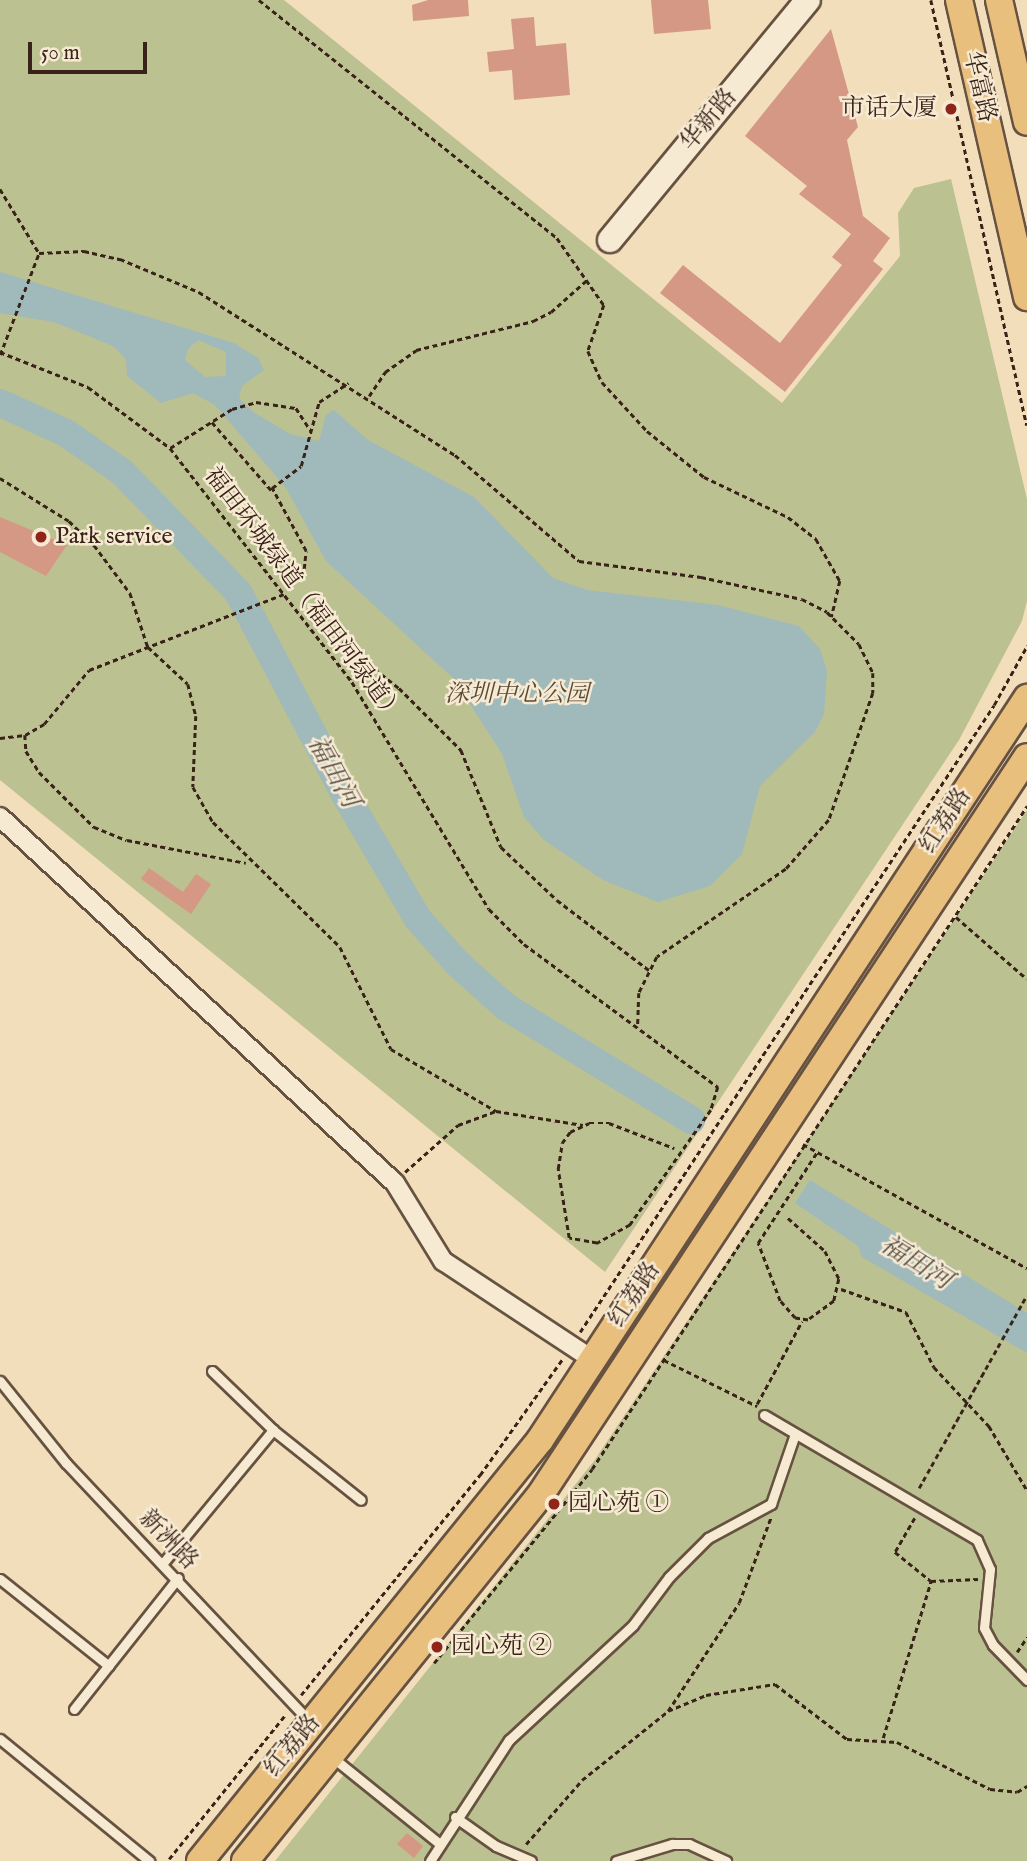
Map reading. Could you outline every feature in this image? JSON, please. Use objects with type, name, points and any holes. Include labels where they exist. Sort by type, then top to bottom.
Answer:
[{"type":"main road","name":"华富路","points":[[958,0],[1027,297]]},
{"type":"main road","name":"华富路","points":[[999,0],[1027,122]]},
{"type":"main road","name":"华富路","points":[[1000,175],[1027,231]]},
{"type":"main road","name":"红荔路","points":[[200,1861],[302,1714],[518,1471],[582,1353],[1022,705],[1027,688]]},
{"type":"main road","name":"红荔路","points":[[245,1861],[557,1471],[1027,757]]},
{"type":"street","name":"华新路","points":[[610,240],[808,0]]},
{"type":"street","points":[[0,817],[395,1182],[443,1261],[582,1353]]},
{"type":"lane","points":[[212,1371],[273,1430],[361,1500]]},
{"type":"lane","name":"新洲路","points":[[1,1387],[66,1463],[178,1578],[302,1714]]},
{"type":"lane","points":[[764,1415],[977,1540],[988,1559],[990,1578],[984,1628],[1010,1664],[1027,1681]]},
{"type":"lane","points":[[163,1563],[273,1430]]},
{"type":"lane","points":[[430,1861],[455,1817],[509,1740],[633,1625],[688,1557],[722,1528],[771,1504],[795,1434]]},
{"type":"lane","points":[[74,1709],[178,1578]]},
{"type":"lane","points":[[0,1579],[110,1666]]},
{"type":"lane","points":[[0,1739],[149,1861]]},
{"type":"lane","points":[[330,1756],[440,1844]]},
{"type":"lane","points":[[455,1817],[518,1856],[531,1861]]},
{"type":"lane","points":[[616,1861],[672,1844],[689,1844],[726,1861]]},
{"type":"path","points":[[260,0],[498,188],[557,238],[604,305],[588,351],[602,382],[638,422],[704,477],[788,517],[817,539],[840,581],[832,618]]},
{"type":"path","points":[[930,0],[1027,425]]},
{"type":"path","points":[[0,189],[39,253]]},
{"type":"path","points":[[39,253],[66,250],[120,259],[175,280],[369,396],[455,455],[579,561],[718,580],[802,599],[832,618],[859,644],[874,683],[829,820],[799,858],[673,942],[649,970],[639,993],[638,1027]]},
{"type":"path","points":[[0,353],[39,253]]},
{"type":"path","points":[[369,396],[385,372],[416,350],[533,321],[551,312],[588,279]]},
{"type":"path","name":"福田环城绿道（福田河绿道）","points":[[0,353],[88,387],[170,448],[284,594],[385,731],[489,909],[524,944],[718,1087],[718,1097],[640,1215],[608,1240],[588,1244],[566,1233],[558,1169],[562,1143],[583,1125]]},
{"type":"path","points":[[273,493],[276,484],[301,466],[319,402],[348,383]]},
{"type":"path","points":[[170,448],[212,422],[256,402],[296,408],[311,431]]},
{"type":"path","points":[[212,422],[273,493],[306,551],[304,569]]},
{"type":"path","points":[[0,478],[34,497],[94,545],[130,593],[148,648],[188,684],[196,716],[196,798],[249,863],[292,896],[340,947],[391,1049],[496,1111],[583,1125],[627,1126],[674,1147]]},
{"type":"path","points":[[0,738],[25,735],[44,724],[89,670],[284,594]]},
{"type":"path","points":[[335,638],[407,695],[461,750],[501,847],[557,900],[649,970]]},
{"type":"path","points":[[169,1859],[302,1714],[480,1475],[582,1353],[994,705],[1027,646]]},
{"type":"path","points":[[25,735],[26,751],[39,772],[94,827],[127,840],[249,863]]},
{"type":"path","points":[[1027,806],[803,1144],[1027,1268]]},
{"type":"path","points":[[956,917],[1027,979]]},
{"type":"path","points":[[395,1182],[458,1125],[496,1111]]},
{"type":"path","points":[[802,1321],[780,1301],[758,1243],[817,1152]]},
{"type":"path","points":[[788,1218],[832,1260],[841,1289]]},
{"type":"path","points":[[757,1406],[802,1321],[822,1313],[841,1289]]},
{"type":"path","points":[[841,1289],[906,1312],[934,1367],[989,1426],[1027,1490]]},
{"type":"path","points":[[919,1488],[1027,1295]]},
{"type":"path","points":[[664,1360],[757,1406],[764,1415]]},
{"type":"path","points":[[668,1711],[739,1603],[762,1548],[771,1504]]},
{"type":"path","points":[[922,1506],[895,1552],[931,1581],[990,1578]]},
{"type":"path","points":[[883,1740],[931,1581]]},
{"type":"path","points":[[1010,1664],[1027,1637]]},
{"type":"path","points":[[518,1856],[582,1780],[668,1711],[706,1695],[775,1684],[847,1740],[883,1740],[926,1754],[990,1789],[1017,1792],[1027,1786]]},
{"type":"green space","name":"深圳中心公园","points":[[0,0],[284,0],[782,403],[900,256],[898,213],[914,188],[951,179],[1027,499],[1027,601],[1022,621],[959,740],[605,1272],[0,780]]},
{"type":"green space","points":[[1027,810],[1027,1861],[275,1861],[594,1461]]},
{"type":"water","points":[[0,272],[234,343],[258,358],[264,370],[242,386],[239,398],[253,412],[290,434],[319,441],[326,415],[334,410],[368,440],[474,497],[553,578],[587,590],[718,605],[799,626],[820,649],[827,671],[824,714],[815,732],[760,786],[742,854],[710,886],[658,902],[603,880],[544,840],[524,817],[502,754],[454,679],[326,561],[286,488],[215,405],[193,393],[161,403],[127,376],[126,359],[113,346],[54,322],[0,313]],"holes":[[[198,340],[226,352],[226,376],[205,377],[185,360],[188,349]]]},
{"type":"water","points":[[810,1180],[1027,1313],[1027,1353],[862,1257],[858,1246],[795,1203]]},
{"type":"building","points":[[428,0],[468,0],[469,16],[413,21],[412,5]]},
{"type":"building","points":[[651,0],[708,0],[711,29],[654,34]]},
{"type":"building","points":[[534,17],[536,46],[566,43],[570,95],[514,100],[512,70],[489,72],[487,52],[514,49],[511,19]]},
{"type":"building","points":[[831,29],[858,127],[847,140],[863,216],[890,238],[873,261],[883,269],[785,392],[660,293],[683,265],[780,343],[842,265],[832,257],[851,234],[799,194],[807,186],[745,136]]},
{"type":"building","points":[[0,517],[67,545],[46,576],[0,552]]},
{"type":"building","points":[[149,868],[183,892],[196,874],[211,884],[191,914],[141,879]]},
{"type":"building","points":[[407,1833],[423,1846],[414,1858],[397,1844]]},
{"type":"waterway","name":"福田河","points":[[0,403],[66,433],[122,472],[238,592],[344,793],[418,919],[457,963],[506,1007],[691,1120]]},
{"type":"place","name":"市话大厦","points":[[951,109]]},
{"type":"place","name":"Park service","points":[[41,537]]},
{"type":"place","name":"园心苑 ①","points":[[554,1504]]},
{"type":"place","name":"园心苑 ②","points":[[437,1647]]}]
